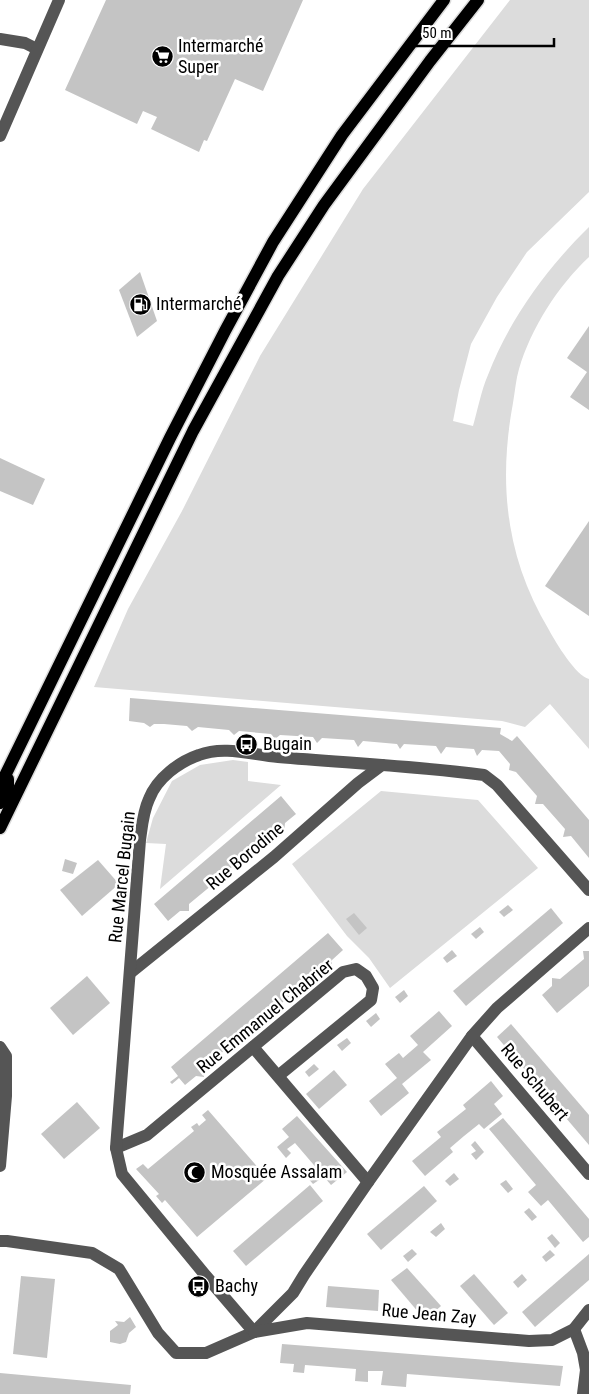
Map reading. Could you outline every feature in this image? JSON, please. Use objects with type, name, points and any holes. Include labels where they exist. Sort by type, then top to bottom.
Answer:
[{"type":"main road","points":[[0,786],[170,438],[224,331],[273,242],[342,135],[444,0]]},
{"type":"main road","points":[[0,828],[193,431],[278,276],[330,197],[430,61],[478,0]]},
{"type":"main road","points":[[0,802],[8,786],[8,769]]},
{"type":"street","points":[[0,136],[59,0]]},
{"type":"street","points":[[0,39],[25,42],[38,49]]},
{"type":"street","name":"Rue Marcel Bugain","points":[[254,1332],[122,1174],[116,1148],[140,840],[144,814],[149,798],[159,781],[182,763],[200,754],[221,750],[277,757],[382,764],[484,775],[497,784],[589,890]]},
{"type":"street","name":"Rue Borodine","points":[[130,973],[274,856],[382,764]]},
{"type":"street","points":[[0,1242],[7,1241],[92,1253],[119,1268],[158,1333],[176,1353],[206,1353],[254,1332],[293,1293],[368,1182],[472,1036],[497,1008],[589,928]]},
{"type":"street","name":"Rue Emmanuel Chabrier","points":[[116,1148],[147,1135],[342,972],[356,969],[366,976],[373,988],[371,1000],[278,1076]]},
{"type":"street","name":"Rue Schubert","points":[[472,1036],[589,1174]]},
{"type":"street","points":[[0,1046],[6,1056],[6,1096],[0,1166]]},
{"type":"street","points":[[252,1047],[368,1182]]},
{"type":"street","name":"Rue Jean Zay","points":[[254,1332],[307,1323],[529,1341],[552,1340],[574,1329],[589,1310]]},
{"type":"street","points":[[574,1329],[583,1353],[586,1370],[583,1394]]},
{"type":"shaded area","points":[[510,0],[589,0],[589,192],[527,252],[497,297],[471,344],[453,421],[473,426],[488,375],[518,315],[544,277],[589,227],[589,257],[556,294],[547,308],[531,338],[519,369],[508,433],[506,491],[509,520],[515,548],[523,576],[534,603],[556,643],[572,666],[589,679],[589,749],[550,704],[525,727],[502,721],[94,687],[128,609],[182,511],[260,356],[363,189]]},
{"type":"shaded area","points":[[233,760],[248,762],[248,781],[281,785],[160,889],[166,844],[146,843],[153,818],[172,781],[200,765]]},
{"type":"shaded area","points":[[381,791],[478,800],[538,868],[390,988],[369,958],[347,936],[292,864]]},
{"type":"building","points":[[106,0],[303,0],[263,91],[235,79],[207,141],[204,140],[199,152],[151,129],[157,117],[143,111],[137,124],[65,90]]},
{"type":"building","points":[[140,272],[157,321],[137,337],[119,290]]},
{"type":"building","points":[[589,326],[589,410],[570,397],[587,372],[567,358]]},
{"type":"building","points":[[0,458],[45,479],[33,505],[0,491]]},
{"type":"building","points":[[589,521],[589,616],[545,586]]},
{"type":"building","points":[[130,698],[501,728],[500,734],[512,741],[517,736],[589,820],[589,858],[571,836],[563,837],[565,829],[543,804],[535,804],[537,796],[516,772],[509,770],[510,764],[499,751],[482,750],[477,756],[474,749],[446,747],[441,754],[436,746],[404,744],[400,749],[397,744],[363,741],[358,747],[354,740],[322,738],[317,743],[313,737],[280,735],[275,739],[271,734],[239,731],[234,735],[229,730],[198,727],[192,731],[187,726],[164,724],[154,724],[150,727],[144,723],[129,721]]},
{"type":"building","points":[[281,796],[296,814],[285,823],[284,832],[276,831],[253,849],[252,858],[244,857],[220,877],[220,885],[212,885],[189,904],[189,911],[180,911],[168,921],[154,904]]},
{"type":"building","points":[[65,859],[77,863],[73,874],[62,871]]},
{"type":"building","points":[[98,860],[119,884],[82,916],[60,890]]},
{"type":"building","points":[[508,905],[513,910],[504,917],[499,912]]},
{"type":"building","points":[[551,908],[563,923],[466,1006],[453,991]]},
{"type":"building","points":[[354,913],[367,928],[359,935],[346,919]]},
{"type":"building","points":[[480,927],[484,932],[476,939],[471,934]]},
{"type":"building","points":[[328,933],[343,950],[332,960],[332,968],[324,967],[300,987],[299,996],[291,995],[268,1015],[267,1023],[259,1022],[236,1040],[237,1050],[227,1048],[204,1069],[204,1077],[196,1076],[185,1085],[179,1078],[172,1084],[170,1082],[178,1076],[171,1067]]},
{"type":"building","points":[[452,950],[457,956],[447,963],[443,958]]},
{"type":"building","points":[[583,951],[589,951],[589,986],[557,1013],[542,995],[552,986],[552,978],[560,979],[584,959]]},
{"type":"building","points":[[87,976],[110,1003],[73,1035],[50,1008]]},
{"type":"building","points":[[404,990],[408,996],[400,1003],[395,997]]},
{"type":"building","points":[[439,1011],[452,1026],[423,1052],[431,1060],[402,1084],[409,1093],[381,1116],[369,1101],[397,1078],[385,1064],[399,1053],[403,1058],[418,1045],[410,1036]]},
{"type":"building","points":[[376,1013],[380,1019],[371,1027],[366,1021]]},
{"type":"building","points":[[511,1024],[589,1115],[589,1145],[497,1037]]},
{"type":"building","points":[[347,1038],[351,1043],[342,1051],[337,1045]]},
{"type":"building","points":[[314,1064],[319,1069],[309,1077],[305,1072]]},
{"type":"building","points":[[334,1070],[347,1085],[319,1109],[306,1094]]},
{"type":"building","points":[[491,1081],[503,1096],[494,1104],[502,1114],[484,1129],[479,1124],[464,1136],[450,1148],[453,1152],[425,1176],[412,1161],[441,1137],[437,1132],[466,1109],[463,1105]]},
{"type":"building","points":[[77,1102],[100,1128],[64,1159],[41,1134]]},
{"type":"building","name":"Mosquée Assalam","points":[[208,1110],[267,1178],[197,1237],[165,1200],[162,1203],[156,1196],[159,1194],[136,1169],[143,1164],[148,1169],[194,1131],[191,1127],[197,1123],[199,1126],[206,1120],[202,1115]]},
{"type":"building","points":[[297,1116],[347,1172],[331,1185],[295,1143],[287,1149],[291,1153],[286,1158],[277,1147],[289,1137],[282,1129]]},
{"type":"building","points":[[503,1118],[589,1219],[589,1237],[583,1242],[548,1200],[541,1206],[528,1192],[536,1185],[489,1129]]},
{"type":"building","points":[[475,1141],[484,1152],[476,1160],[471,1154],[476,1151],[471,1145]]},
{"type":"building","points":[[311,1171],[319,1180],[313,1184],[306,1176]]},
{"type":"building","points":[[454,1173],[459,1179],[450,1186],[445,1181]]},
{"type":"building","points":[[506,1180],[513,1189],[508,1193],[500,1184]]},
{"type":"building","points":[[310,1185],[323,1201],[246,1266],[233,1251]]},
{"type":"building","points":[[424,1186],[437,1201],[381,1250],[367,1234]]},
{"type":"building","points":[[529,1208],[537,1217],[532,1221],[524,1212]]},
{"type":"building","points":[[441,1223],[445,1229],[436,1237],[430,1232]]},
{"type":"building","points":[[552,1234],[560,1243],[555,1248],[547,1238]]},
{"type":"building","points":[[412,1249],[417,1254],[408,1262],[403,1256]]},
{"type":"building","points":[[550,1250],[555,1255],[546,1262],[542,1257]]},
{"type":"building","points":[[589,1254],[589,1280],[535,1327],[522,1312]]},
{"type":"building","points":[[407,1268],[441,1306],[425,1320],[391,1280]]},
{"type":"building","points":[[474,1274],[508,1313],[494,1325],[460,1286]]},
{"type":"building","points":[[522,1274],[527,1280],[518,1288],[513,1282]]},
{"type":"building","points":[[21,1276],[55,1279],[47,1358],[13,1354]]},
{"type":"building","points":[[328,1286],[379,1290],[378,1311],[326,1307]]},
{"type":"building","points":[[130,1317],[136,1327],[129,1333],[126,1342],[120,1344],[110,1342],[110,1331],[118,1325],[115,1321],[124,1322]]},
{"type":"building","points":[[282,1344],[563,1366],[560,1386],[407,1374],[406,1387],[381,1385],[383,1371],[368,1371],[368,1382],[355,1381],[356,1369],[305,1365],[304,1373],[293,1372],[294,1364],[280,1363]]},
{"type":"building","points":[[0,1373],[131,1385],[130,1394],[0,1394]]},
{"type":"place","name":"Intermarché Super","points":[[162,56]]},
{"type":"place","name":"Intermarché","points":[[140,304]]},
{"type":"place","name":"Bugain","points":[[247,744]]},
{"type":"place","name":"Mosquée Assalam","points":[[195,1172]]},
{"type":"place","name":"Bachy","points":[[199,1286]]}]
